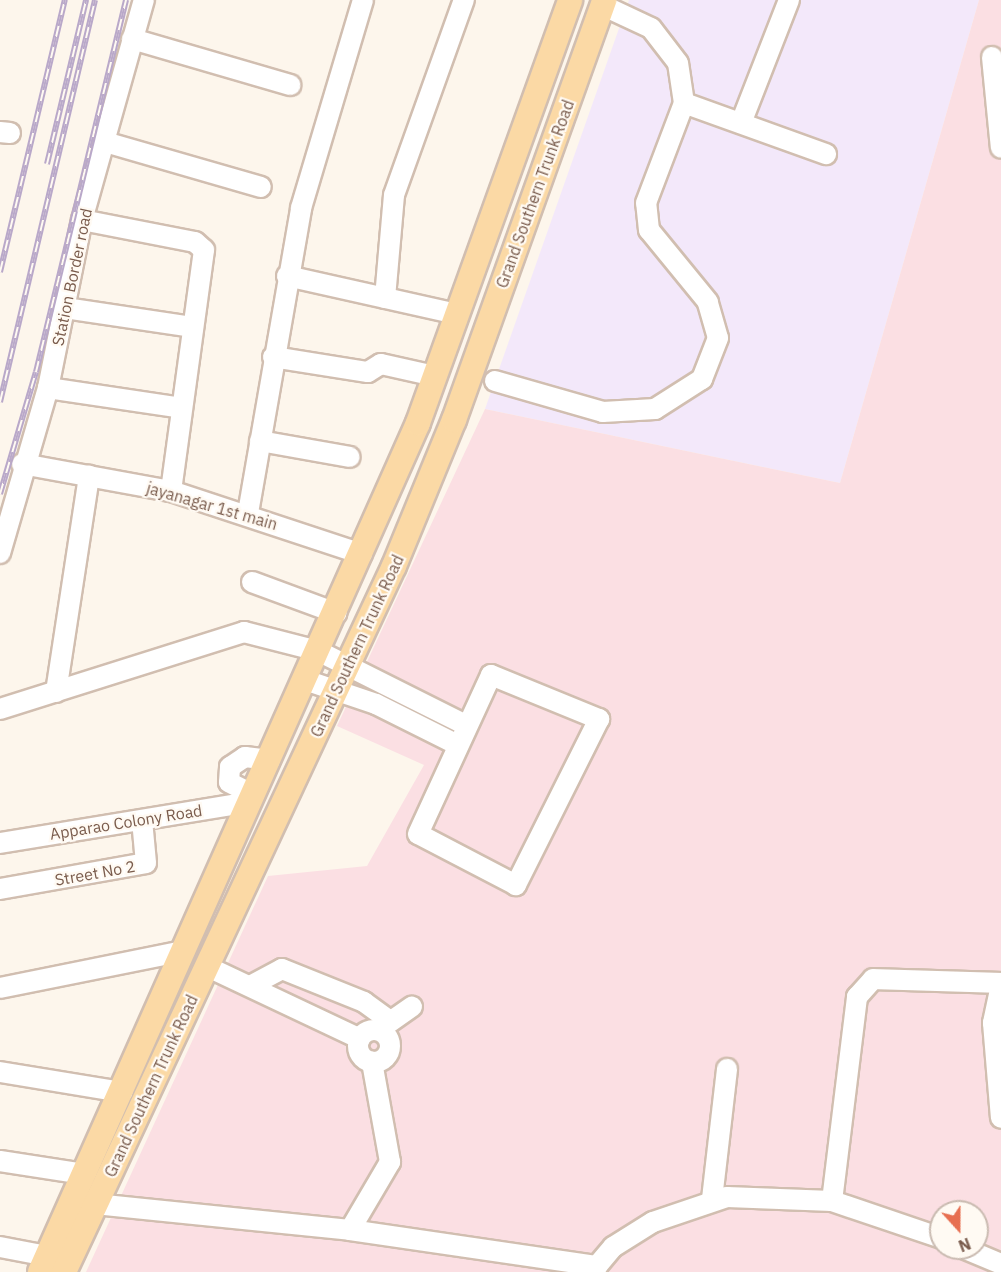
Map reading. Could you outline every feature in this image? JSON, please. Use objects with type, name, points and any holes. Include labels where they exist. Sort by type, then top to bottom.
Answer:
[{"type":"main road","name":"Grand Southern Trunk Road","points":[[50,1267],[84,1174],[362,554],[435,376],[570,0]]},
{"type":"main road","name":"Grand Southern Trunk Road","points":[[50,1267],[95,1204],[349,666],[454,420],[603,2]]},
{"type":"street","name":"Station Border road","points":[[0,553],[22,464],[48,388],[82,220],[144,0]]},
{"type":"street","points":[[248,513],[287,276],[304,197],[363,0]]},
{"type":"street","points":[[385,298],[394,195],[464,0]]},
{"type":"street","points":[[741,123],[789,0]]},
{"type":"street","points":[[495,381],[603,412],[655,409],[702,379],[718,338],[708,302],[649,230],[646,203],[684,103],[678,63],[651,28],[603,2]]},
{"type":"street","points":[[132,39],[290,85]]},
{"type":"street","points":[[992,57],[1001,148]]},
{"type":"street","points":[[684,103],[826,153]]},
{"type":"street","points":[[105,142],[261,188]]},
{"type":"street","points":[[82,220],[202,245],[171,492]]},
{"type":"street","points":[[287,276],[457,314]]},
{"type":"street","points":[[65,308],[192,327]]},
{"type":"street","points":[[273,357],[368,372],[381,364],[435,376]]},
{"type":"street","points":[[48,388],[182,408]]},
{"type":"street","points":[[260,441],[350,457]]},
{"type":"street","name":"jayanagar 1st main","points":[[22,464],[171,492],[248,513],[362,554]]},
{"type":"street","points":[[56,692],[89,476]]},
{"type":"street","points":[[252,582],[336,613]]},
{"type":"street","points":[[0,709],[231,634],[258,633],[318,651],[466,725]]},
{"type":"street","points":[[491,675],[599,719],[516,885],[418,834],[466,725],[491,675]]},
{"type":"street","points":[[305,680],[337,691],[456,744]]},
{"type":"street","points":[[253,799],[229,782],[230,766],[245,757],[270,760]]},
{"type":"street","name":"Apparao Colony Road","points":[[0,843],[253,799]]},
{"type":"street","name":"Street No 2","points":[[0,890],[146,863],[142,820]]},
{"type":"street","points":[[0,988],[184,951]]},
{"type":"street","points":[[208,967],[250,986],[376,1030]]},
{"type":"street","points":[[250,986],[282,969],[364,1002],[376,1030],[390,1047],[386,1057],[372,1062]]},
{"type":"street","points":[[832,1201],[857,997],[873,979],[1001,984],[993,1023],[1001,1118]]},
{"type":"street","points":[[350,1230],[390,1162],[372,1062],[360,1054],[376,1030],[412,1007]]},
{"type":"street","points":[[712,1199],[727,1069]]},
{"type":"street","points":[[0,1072],[122,1092]]},
{"type":"street","points":[[0,1161],[84,1174]]},
{"type":"street","points":[[95,1204],[350,1230],[599,1269],[613,1247],[652,1222],[712,1199],[832,1201],[889,1216],[929,1233]]},
{"type":"street","points":[[0,1247],[50,1267]]},
{"type":"shaded area","points":[[629,0],[979,0],[840,483],[485,409]]},
{"type":"shaded area","points":[[979,0],[1001,0],[1001,1272],[86,1272],[268,876],[367,866],[424,765],[337,726],[485,409],[840,483]]},
{"type":"railway","points":[[0,272],[65,0]]},
{"type":"railway","points":[[47,164],[86,0]]},
{"type":"railway","points":[[0,402],[95,0]]},
{"type":"railway","points":[[0,494],[36,372],[126,0]]}]
